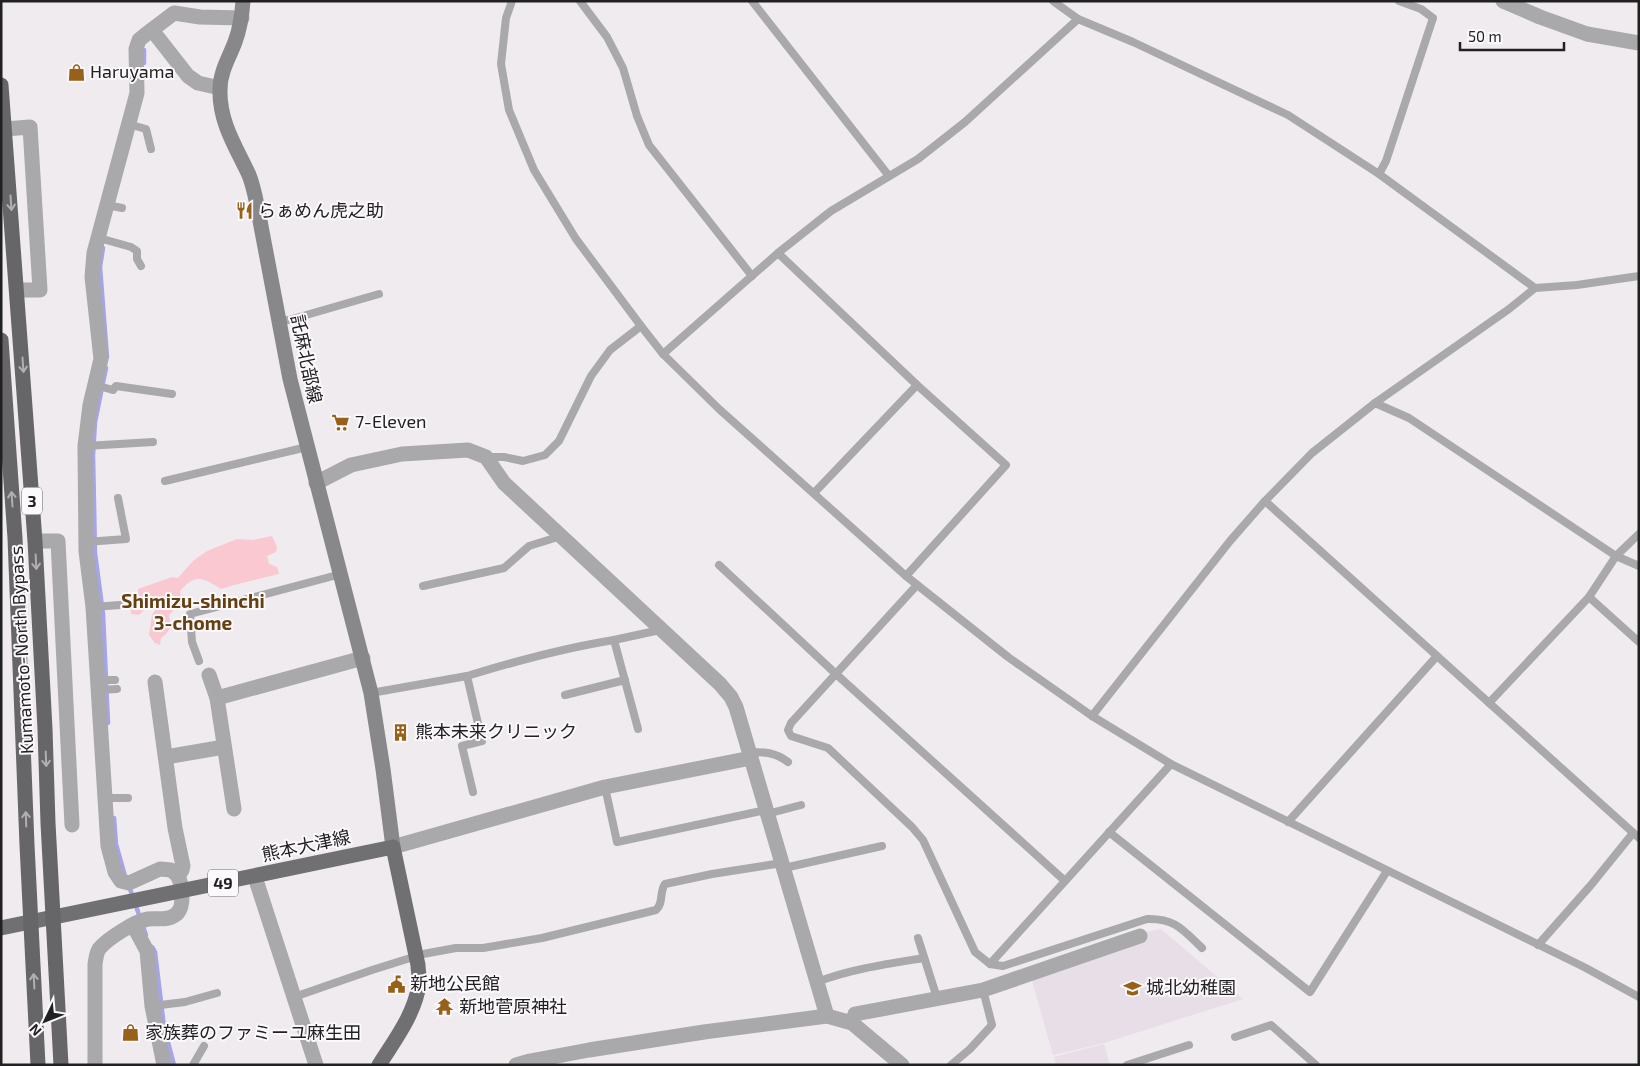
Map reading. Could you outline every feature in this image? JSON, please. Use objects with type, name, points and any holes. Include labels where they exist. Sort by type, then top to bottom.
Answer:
[{"type":"highway","name":"Kumamoto-North Bypass","points":[[1,85],[18,290],[35,541],[61,1065]]},
{"type":"highway","name":"Kumamoto-North Bypass","points":[[1,340],[15,538],[38,1065]]},
{"type":"main road","name":"託麻北部線","points":[[243,1],[242,18],[235,42],[225,62],[220,88],[221,111],[228,134],[249,177],[257,205],[290,378],[363,658],[371,693],[393,847]]},
{"type":"main road","name":"熊本大津線","points":[[1,928],[393,847]]},
{"type":"main road","points":[[379,1065],[413,1006],[419,984],[416,957],[393,847]]},
{"type":"street","points":[[1503,1],[1587,34],[1639,43]]},
{"type":"street","points":[[95,1065],[95,964],[98,952],[105,942],[133,925],[147,919],[165,919],[176,915],[181,907],[181,892],[178,876],[171,870],[160,869],[129,883],[121,881],[115,872],[108,846],[111,798],[107,685],[92,542],[90,405],[101,387],[101,359],[92,278],[94,253],[104,239],[115,207],[133,125],[136,93],[136,49],[139,40],[174,13],[200,17],[242,18]]},
{"type":"street","points":[[152,30],[188,76],[198,83],[220,88]]},
{"type":"street","points":[[5,128],[30,127],[40,290],[18,290]]},
{"type":"street","points":[[316,483],[351,465],[402,454],[468,450],[486,457],[504,483],[731,697],[736,707],[827,1016]]},
{"type":"street","points":[[35,541],[58,541],[72,824]]},
{"type":"street","points":[[217,698],[363,658]]},
{"type":"street","points":[[209,675],[217,698],[234,809]]},
{"type":"street","points":[[155,682],[175,828],[183,866],[178,876]]},
{"type":"street","points":[[45,729],[68,728]]},
{"type":"street","points":[[166,757],[224,747]]},
{"type":"street","points":[[393,847],[604,787],[750,755]]},
{"type":"street","points":[[255,877],[316,1065]]},
{"type":"street","points":[[133,925],[147,951],[159,1005],[164,1065]]},
{"type":"street","points":[[852,1023],[855,1014],[983,990],[1140,936]]},
{"type":"street","points":[[516,1065],[530,1061],[590,1058],[704,1032],[827,1016],[852,1023],[902,1065]]},
{"type":"lane","points":[[512,1],[506,18],[501,64],[508,110],[534,170],[576,239],[663,354],[719,409],[906,576],[1008,657],[1092,716],[1171,764],[1584,967],[1639,997]]},
{"type":"lane","points":[[580,1],[607,37],[623,68],[637,116],[649,145],[752,276]]},
{"type":"lane","points":[[752,1],[889,176]]},
{"type":"lane","points":[[1054,1],[1078,19],[1133,42],[1288,115],[1379,174],[1535,288]]},
{"type":"lane","points":[[1379,174],[1386,161],[1433,18],[1421,9],[1400,1]]},
{"type":"lane","points":[[663,354],[778,253],[831,211],[918,159],[965,122],[1078,19]]},
{"type":"lane","points":[[133,125],[146,129],[151,148]]},
{"type":"lane","points":[[104,239],[131,247],[137,251],[137,259],[141,266]]},
{"type":"lane","points":[[778,253],[917,385],[1006,465],[906,576]]},
{"type":"lane","points":[[1092,716],[1230,541],[1265,501],[1312,453],[1375,403],[1509,309],[1535,288],[1577,285],[1639,276]]},
{"type":"lane","points":[[279,321],[289,320],[379,294]]},
{"type":"lane","points":[[486,457],[504,457],[523,461],[545,455],[559,442],[591,376],[610,350],[641,326]]},
{"type":"lane","points":[[814,493],[917,385]]},
{"type":"lane","points":[[101,387],[113,390],[116,386],[172,394]]},
{"type":"lane","points":[[1375,403],[1409,418],[1616,556],[1639,566]]},
{"type":"lane","points":[[91,446],[152,442]]},
{"type":"lane","points":[[165,482],[307,447]]},
{"type":"lane","points":[[92,542],[126,539],[118,498]]},
{"type":"lane","points":[[1265,501],[1636,836],[1538,945]]},
{"type":"lane","points":[[1489,703],[1589,597],[1616,556],[1639,534]]},
{"type":"lane","points":[[423,586],[504,568],[529,546],[561,536]]},
{"type":"lane","points":[[719,565],[836,674],[1065,881]]},
{"type":"lane","points":[[199,661],[192,642],[190,614],[341,574]]},
{"type":"lane","points":[[917,585],[791,723],[788,730],[791,736],[828,748],[912,827],[923,840],[975,952],[990,964],[1003,966],[1147,919],[1162,918],[1170,921],[1202,948]]},
{"type":"lane","points":[[1589,597],[1639,642]]},
{"type":"lane","points":[[99,607],[120,604]]},
{"type":"lane","points":[[371,693],[467,676],[535,655],[660,630]]},
{"type":"lane","points":[[614,640],[638,729]]},
{"type":"lane","points":[[1288,822],[1437,656]]},
{"type":"lane","points":[[467,676],[482,741],[462,746],[473,792]]},
{"type":"lane","points":[[565,695],[625,680]]},
{"type":"lane","points":[[750,755],[770,752],[788,762]]},
{"type":"lane","points":[[990,964],[1171,764]]},
{"type":"lane","points":[[604,787],[617,842],[802,805]]},
{"type":"lane","points":[[111,798],[128,798]]},
{"type":"lane","points":[[1109,832],[1310,992],[1387,871]]},
{"type":"lane","points":[[294,997],[416,957],[456,948],[483,948],[542,938],[656,910],[660,906],[662,888],[665,884],[712,874],[783,865],[882,846]]},
{"type":"lane","points":[[918,938],[937,998]]},
{"type":"lane","points":[[817,982],[854,970],[924,958]]},
{"type":"lane","points":[[951,1065],[970,1049],[992,1025],[983,990]]},
{"type":"lane","points":[[159,1005],[185,1002],[217,993]]},
{"type":"lane","points":[[1235,1037],[1271,1025],[1316,1065]]},
{"type":"lane","points":[[1127,1065],[1189,1045]]},
{"type":"lane","points":[[193,1065],[204,1046]]},
{"type":"shaded area","points":[[272,536],[277,547],[276,552],[267,556],[269,564],[277,567],[279,574],[221,589],[200,579],[191,582],[180,591],[182,601],[169,615],[171,627],[161,638],[160,645],[155,643],[149,635],[152,615],[158,601],[148,599],[145,609],[139,615],[131,614],[131,604],[138,597],[138,589],[172,577],[178,578],[193,561],[207,551],[237,539],[253,540]]},
{"type":"shaded area","name":"城北幼稚園","points":[[1161,929],[1243,999],[1104,1043],[1053,1055],[1031,977],[1147,937],[1146,932]]},
{"type":"shaded area","points":[[1104,1044],[1110,1065],[1056,1065],[1054,1057]]},
{"type":"waterway","points":[[144,50],[144,63]]},
{"type":"waterway","points":[[103,248],[100,267],[107,357]]},
{"type":"waterway","points":[[106,368],[95,422],[93,455],[95,553],[103,614],[108,723]]},
{"type":"waterway","points":[[114,818],[116,844],[125,876]]},
{"type":"waterway","points":[[129,886],[146,935]]},
{"type":"waterway","points":[[152,947],[155,952],[164,1027],[174,1065]]},
{"type":"place","name":"Haruyama","points":[[76,72]]},
{"type":"place","name":"らぁめん虎之助","points":[[244,211]]},
{"type":"place","name":"7-Eleven","points":[[341,422]]},
{"type":"place","name":"熊本未来クリニック","points":[[401,732]]},
{"type":"place","name":"新地公民館","points":[[396,984]]},
{"type":"place","name":"城北幼稚園","points":[[1132,988]]},
{"type":"place","name":"新地菅原神社","points":[[445,1007]]},
{"type":"place","name":"家族葬のファミーユ麻生田","points":[[131,1033]]},
{"type":"district","name":"Shimizu-shinchi 3-chome","points":[[193,612]]}]
